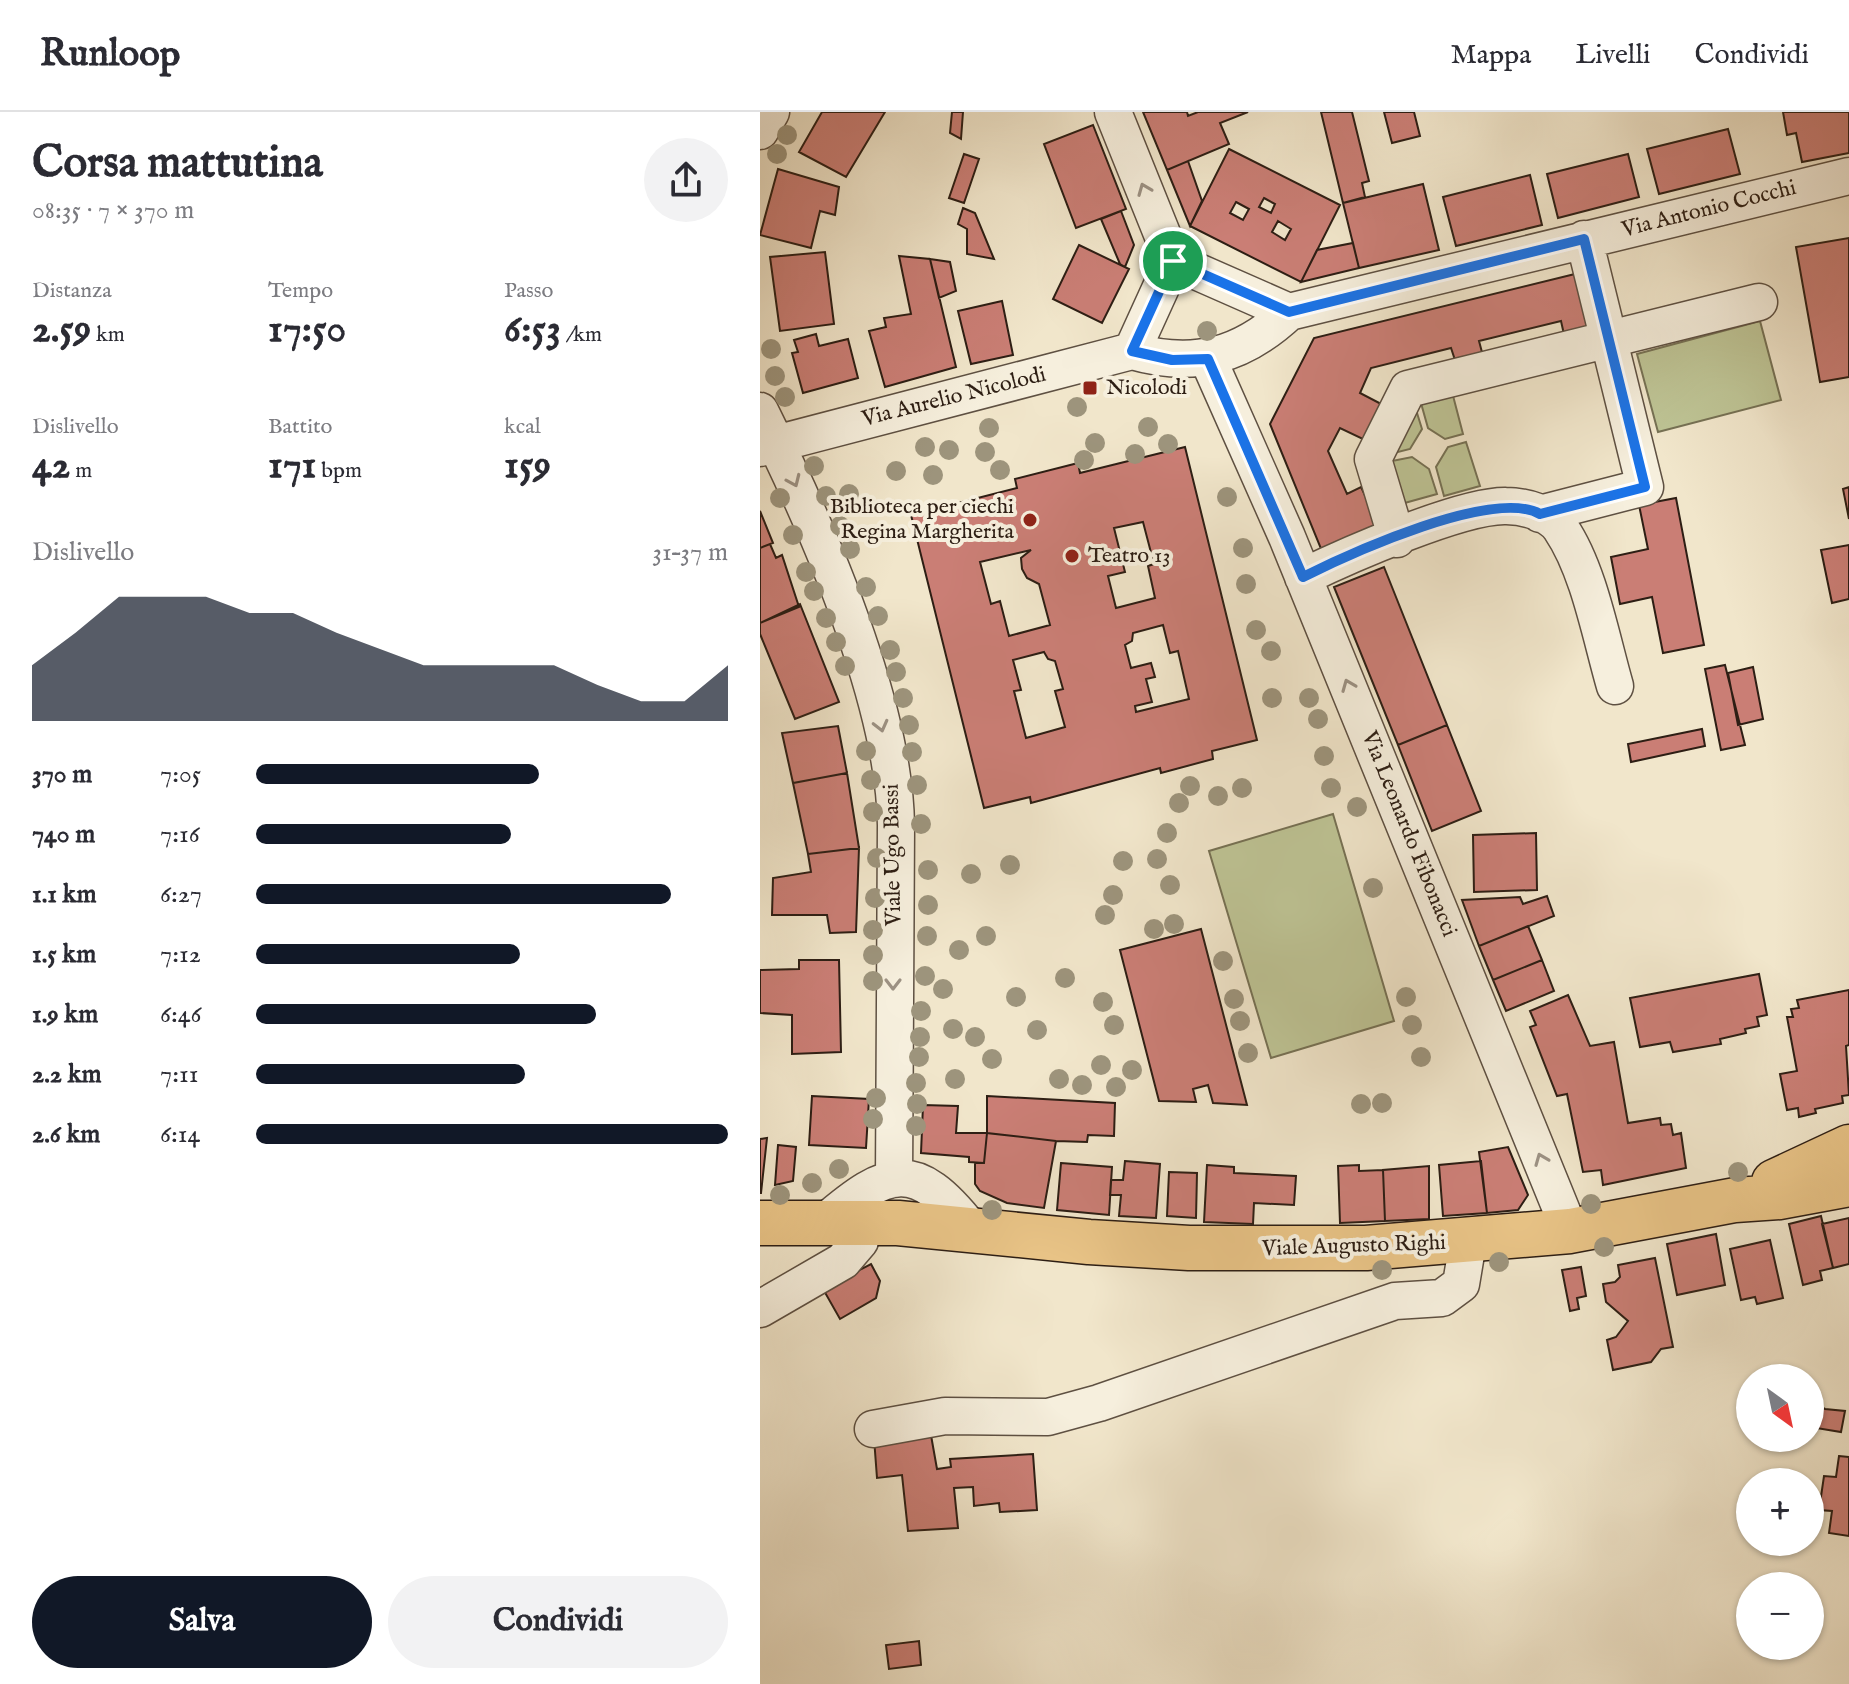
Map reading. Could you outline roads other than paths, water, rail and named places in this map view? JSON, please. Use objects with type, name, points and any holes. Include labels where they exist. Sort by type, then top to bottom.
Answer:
[{"type":"main road","name":"Viale Augusto Righi","points":[[1735,1200],[1849,1147]]},
{"type":"main road","name":"Viale Augusto Righi","points":[[760,1223],[844,1222],[970,1228],[1100,1243],[1248,1249],[1468,1242],[1570,1231],[1735,1200],[1780,1197],[1849,1184]]},
{"type":"street","points":[[760,131],[771,112]]},
{"type":"street","points":[[1113,112],[1173,261],[1289,312],[1246,345],[1208,359],[1172,360],[1132,351],[1173,261]]},
{"type":"street","name":"Via Antonio Cocchi","points":[[1289,312],[1849,176]]},
{"type":"street","points":[[1540,514],[1645,487],[1584,239]]},
{"type":"street","points":[[1397,539],[1373,459],[1408,389],[1610,342],[1759,302]]},
{"type":"street","name":"Via Aurelio Nicolodi","points":[[768,446],[1132,351]]},
{"type":"street","name":"Via Leonardo Fibonacci","points":[[1208,359],[1303,577],[1570,1231]]},
{"type":"street","name":"Viale Ugo Bassi","points":[[760,411],[768,446],[800,495],[850,624],[875,701],[891,769],[896,825],[894,1179]]},
{"type":"street","points":[[1303,577],[1465,512],[1504,506],[1529,508],[1559,525],[1576,558],[1615,686]]},
{"type":"street","points":[[760,1309],[843,1261],[860,1241],[844,1222],[869,1185],[894,1179],[934,1187],[970,1228]]},
{"type":"street","points":[[873,1429],[945,1416],[1048,1417],[1099,1403],[1395,1301],[1442,1298],[1461,1284],[1468,1242]]},
{"type":"place","name":"Nicolodi","points":[[1090,388]]},
{"type":"place","name":"Biblioteca per ciechi Regina Margherita","points":[[1030,520]]},
{"type":"place","name":"Teatro 13","points":[[1072,556]]}]
